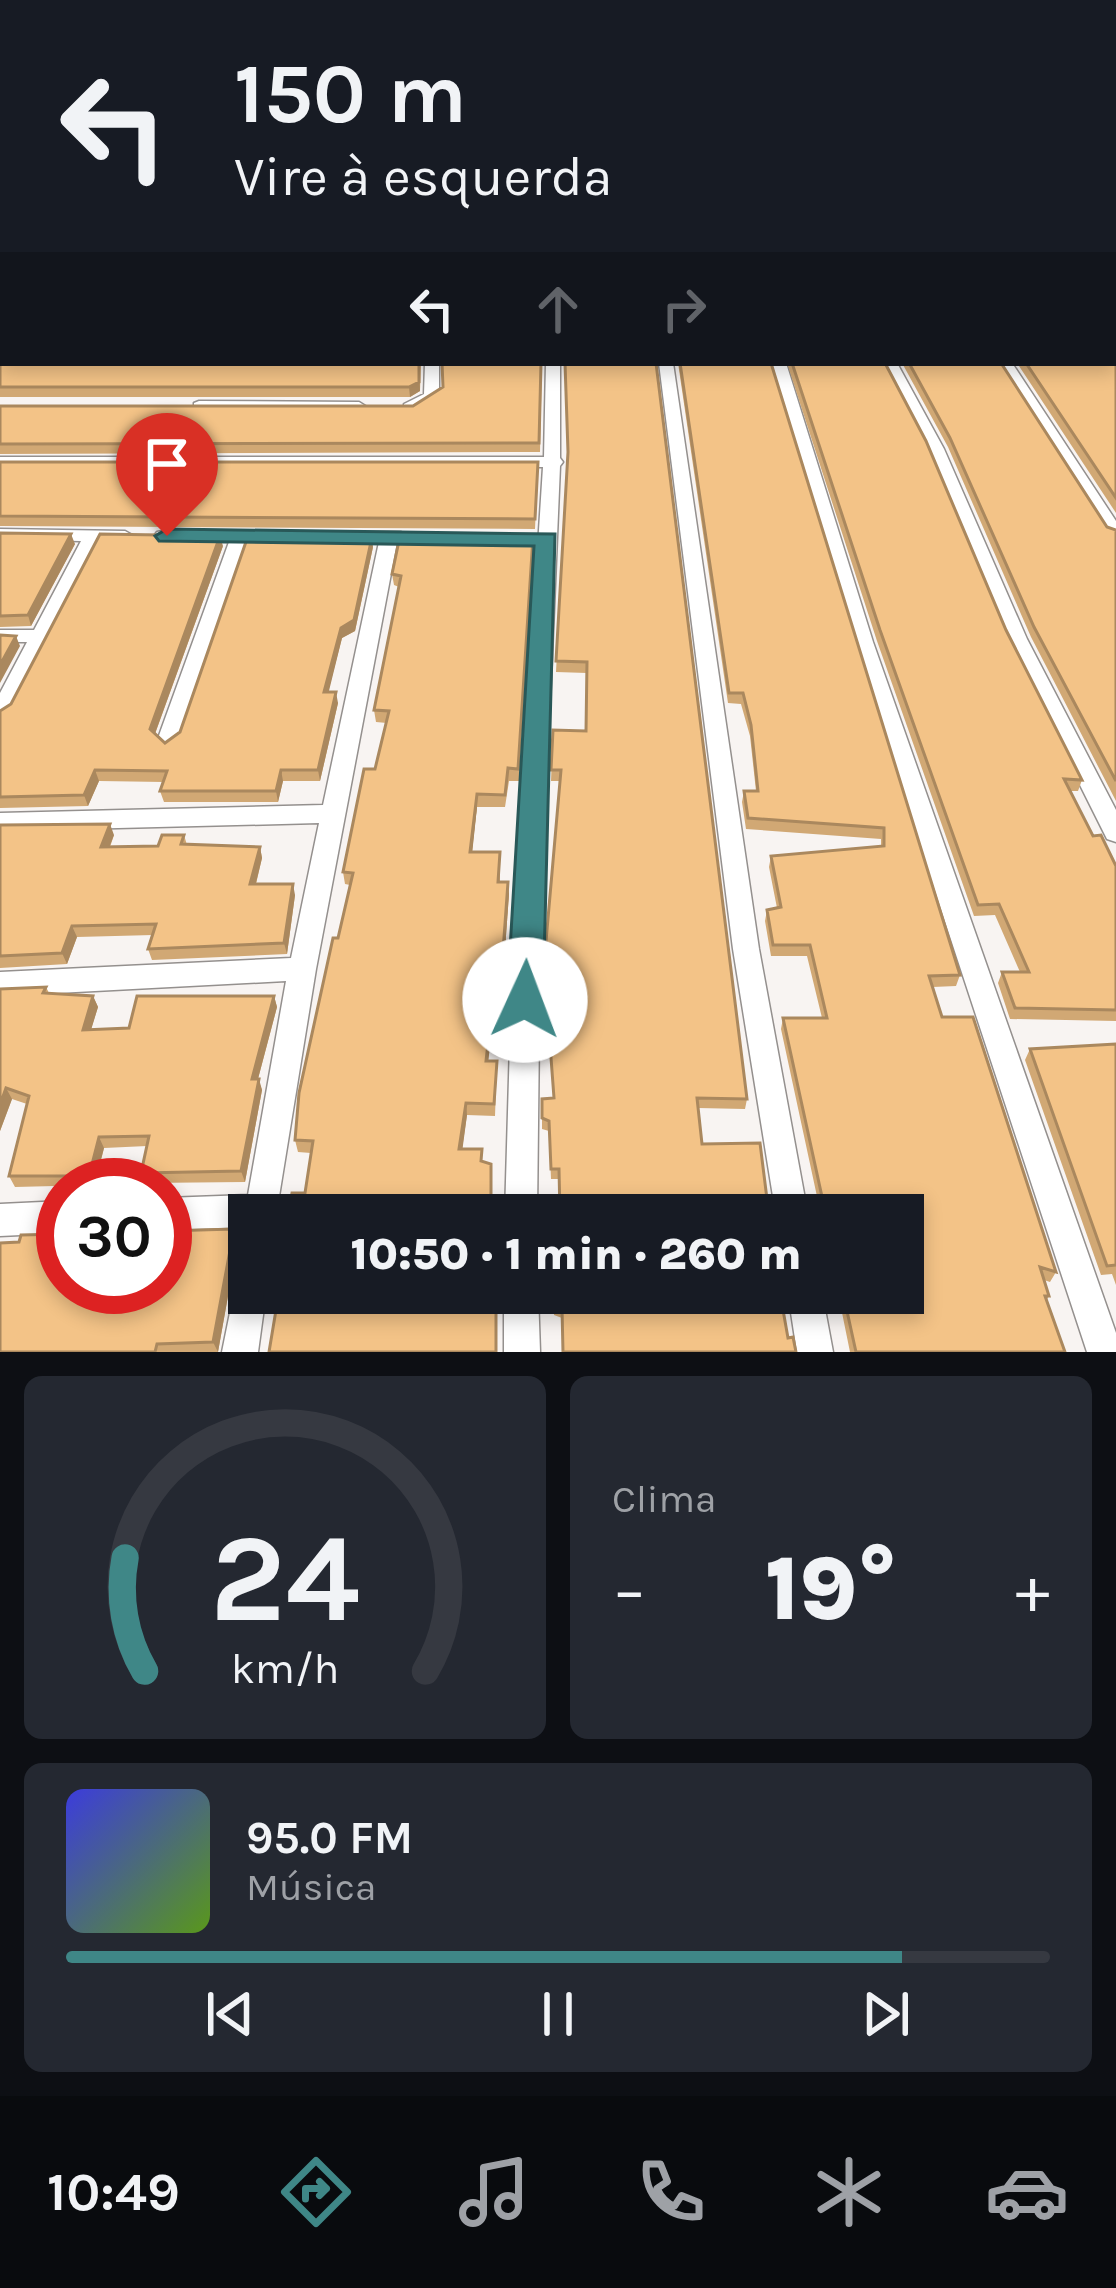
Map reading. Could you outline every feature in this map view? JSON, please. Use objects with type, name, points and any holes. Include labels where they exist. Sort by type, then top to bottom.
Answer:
[{"type":"street","points":[[186,406],[383,407],[426,402],[431,397],[432,366]]},
{"type":"street","points":[[522,1194],[535,539],[555,462],[553,366]]},
{"type":"street","points":[[667,366],[746,950],[788,1194]]},
{"type":"street","points":[[780,366],[863,642],[1106,1352]]},
{"type":"street","points":[[892,366],[935,449],[1017,639],[1116,833]]},
{"type":"street","points":[[1007,366],[1116,535]]},
{"type":"street","points":[[0,462],[555,462]]},
{"type":"street","points":[[0,534],[401,537],[333,814],[263,1194]]},
{"type":"street","points":[[1,710],[93,536]]},
{"type":"street","points":[[168,740],[241,536]]},
{"type":"street","points":[[0,636],[42,636]]},
{"type":"street","points":[[0,822],[333,814]]},
{"type":"street","points":[[0,984],[302,969]]},
{"type":"street","points":[[192,1214],[228,1213]]},
{"type":"street","points":[[0,1220],[36,1218]]},
{"type":"street","points":[[240,1352],[246,1314]]},
{"type":"street","points":[[521,1314],[521,1352]]},
{"type":"street","points":[[809,1314],[815,1352]]},
{"type":"building","points":[[0,366],[419,366],[419,382],[409,387],[0,387]]},
{"type":"building","points":[[442,366],[541,366],[539,443],[0,444],[0,406],[413,406],[443,387]]},
{"type":"building","points":[[565,366],[656,366],[747,1099],[697,1098],[702,1144],[760,1143],[766,1194],[560,1194],[559,1169],[551,1169],[549,1121],[542,1118],[542,1099],[554,1098],[544,964],[561,770],[551,770],[553,730],[586,731],[587,662],[556,661],[568,452]]},
{"type":"building","points":[[680,366],[772,366],[960,975],[929,976],[942,1017],[973,1017],[1056,1272],[1040,1267],[1065,1352],[856,1352],[848,1314],[924,1314],[924,1194],[821,1194],[783,1018],[827,1018],[810,945],[773,945],[767,910],[781,907],[771,856],[884,846],[884,828],[748,818],[744,791],[758,791],[743,693],[729,693]]},
{"type":"building","points":[[793,366],[887,366],[926,441],[1006,630],[1082,780],[1064,779],[1093,836],[1101,835],[1116,866],[1116,1010],[1015,1008],[1002,972],[1029,972],[999,904],[978,905]]},
{"type":"building","points":[[911,366],[1003,366],[1107,527],[1116,530],[1116,781],[1034,627],[950,438]]},
{"type":"building","points":[[1028,366],[1116,366],[1116,498]]},
{"type":"building","points":[[0,462],[538,462],[535,519],[0,516]]},
{"type":"building","points":[[0,533],[71,534],[28,615],[0,616]]},
{"type":"building","points":[[100,534],[220,536],[150,729],[165,743],[180,732],[248,536],[372,537],[354,620],[341,628],[324,692],[336,692],[318,770],[281,770],[276,791],[160,791],[167,771],[95,770],[84,795],[0,797],[0,711],[11,704]]},
{"type":"building","points":[[400,536],[533,537],[518,769],[508,768],[505,795],[477,794],[470,852],[500,852],[498,882],[508,882],[499,1007],[492,1008],[486,1061],[497,1061],[494,1104],[466,1103],[459,1149],[482,1149],[481,1161],[491,1164],[491,1194],[292,1194],[305,1193],[313,1141],[295,1140],[299,1093],[333,938],[338,938],[353,873],[343,872],[364,769],[375,769],[389,711],[374,710],[401,576],[392,574]]},
{"type":"building","points":[[0,635],[16,636],[0,665]]},
{"type":"building","points":[[110,824],[101,847],[158,846],[162,835],[184,835],[181,844],[260,847],[250,884],[293,884],[284,943],[148,949],[156,924],[72,926],[62,953],[0,956],[0,825]]},
{"type":"building","points":[[46,987],[43,993],[93,996],[83,1030],[129,1028],[137,996],[274,996],[252,1079],[259,1079],[241,1171],[192,1172],[192,1158],[144,1158],[149,1136],[99,1137],[94,1158],[36,1158],[36,1176],[9,1176],[29,1096],[6,1088],[0,1105],[0,989]]},
{"type":"building","points":[[1116,1044],[1116,1265],[1107,1266],[1030,1049]]},
{"type":"building","points":[[228,1229],[228,1261],[213,1342],[157,1344],[155,1352],[0,1352],[0,1243],[36,1235],[36,1314],[192,1314],[192,1230]]},
{"type":"building","points":[[275,1314],[496,1314],[496,1352],[269,1352]]},
{"type":"building","points":[[562,1314],[784,1314],[796,1352],[563,1352]]},
{"type":"route","points":[[167,536],[546,539],[525,1000]]}]
